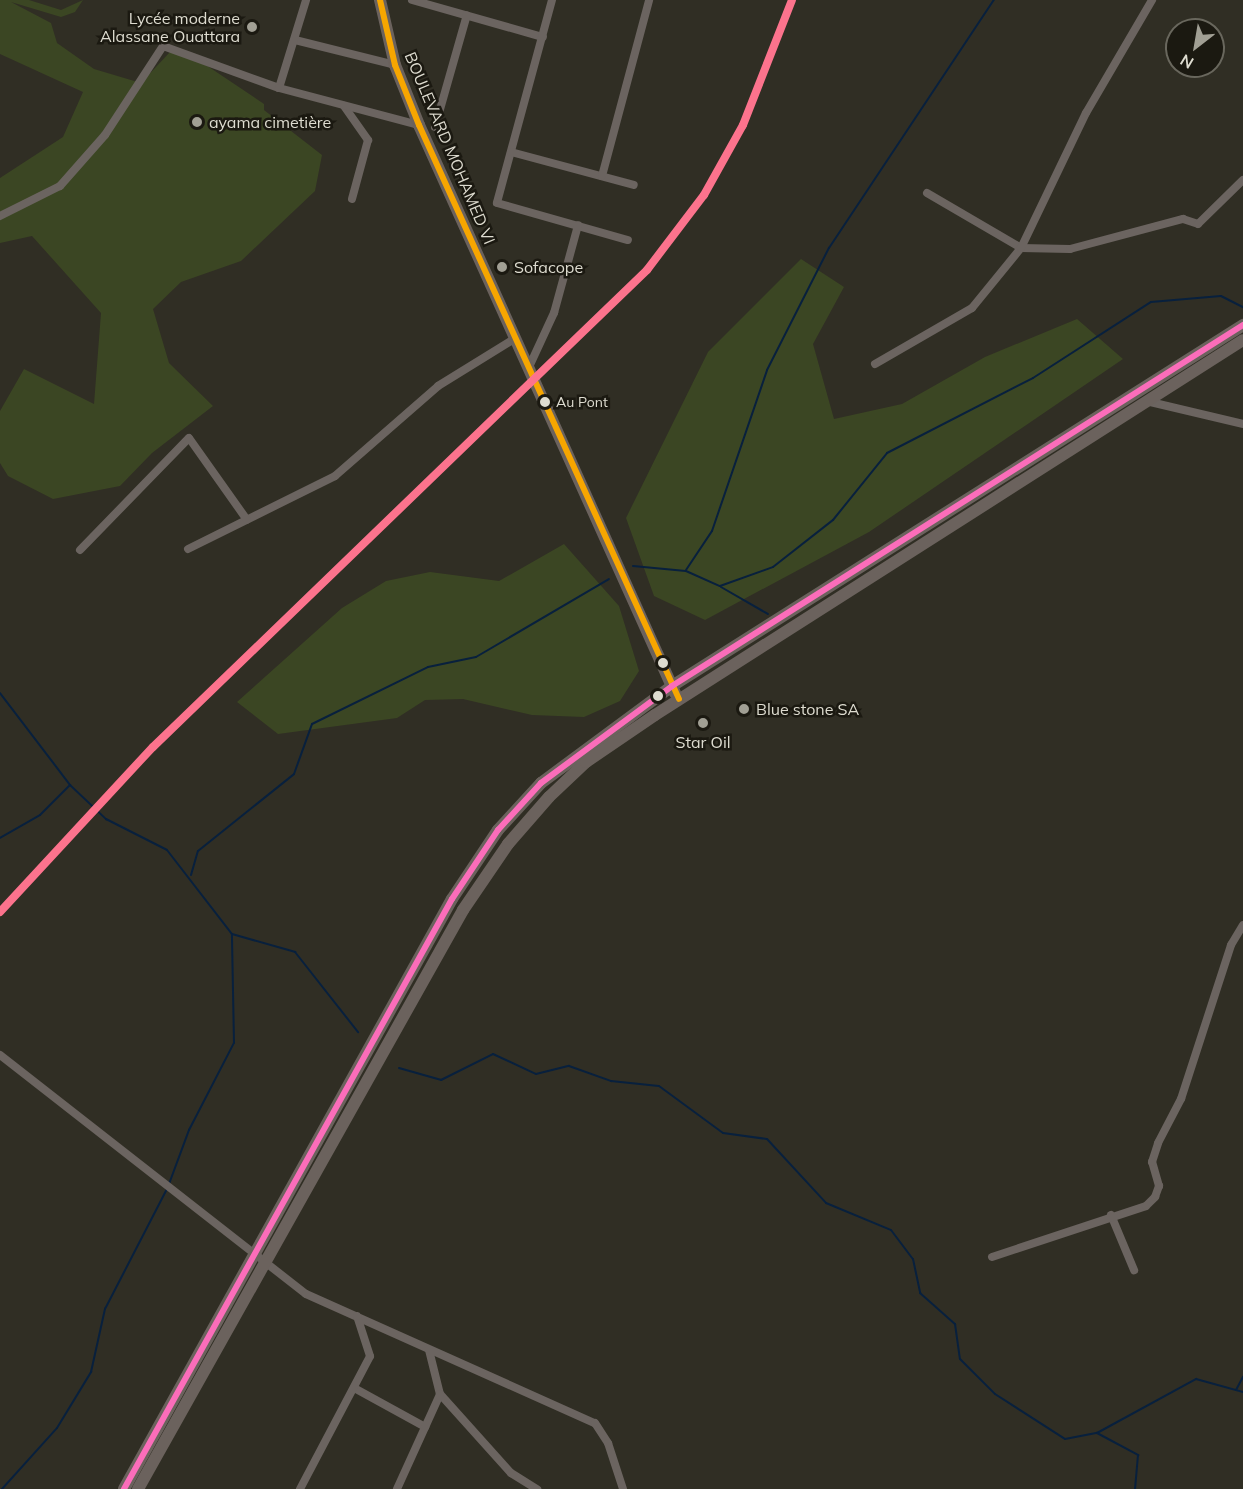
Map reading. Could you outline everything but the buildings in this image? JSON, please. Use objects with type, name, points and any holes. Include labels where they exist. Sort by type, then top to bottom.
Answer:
[{"type":"main road","name":"BOULEVARD MOHAMED VI","points":[[380,0],[395,65],[419,125],[679,699]]},
{"type":"main road","points":[[124,1489],[252,1254],[452,899],[498,830],[578,750],[672,686],[1243,325]]},
{"type":"main road","points":[[138,1489],[483,877],[549,796],[586,762],[679,699],[1243,340]]},
{"type":"street","points":[[279,88],[296,40],[306,0]]},
{"type":"street","points":[[412,0],[543,37]]},
{"type":"street","points":[[552,0],[497,203],[628,240]]},
{"type":"street","points":[[602,176],[649,0]]},
{"type":"street","points":[[875,364],[972,308],[1021,248],[1086,112],[1152,0]]},
{"type":"street","points":[[435,127],[467,15]]},
{"type":"street","points":[[296,40],[395,65]]},
{"type":"street","points":[[0,216],[60,186],[105,135],[163,46],[279,88],[419,125]]},
{"type":"street","points":[[345,105],[369,140],[352,199]]},
{"type":"street","points":[[511,152],[634,185]]},
{"type":"street","points":[[927,193],[1021,248],[1071,249],[1184,219],[1198,224],[1243,180]]},
{"type":"street","points":[[530,370],[554,313],[578,225]]},
{"type":"street","points":[[188,549],[335,476],[438,386],[514,339]]},
{"type":"street","points":[[1146,401],[1243,424]]},
{"type":"street","points":[[80,550],[189,438],[247,520]]},
{"type":"street","points":[[992,1257],[1111,1215],[1146,1206],[1155,1197],[1159,1186],[1152,1162],[1158,1143],[1181,1099],[1231,945],[1243,925]]},
{"type":"street","points":[[0,1055],[264,1265],[306,1294],[595,1423],[608,1443],[623,1489]]},
{"type":"street","points":[[1111,1215],[1134,1270]]},
{"type":"street","points":[[300,1489],[356,1389],[370,1356],[357,1316]]},
{"type":"street","points":[[429,1350],[440,1394],[511,1473],[537,1489]]},
{"type":"street","points":[[356,1389],[425,1427]]},
{"type":"street","points":[[397,1489],[440,1394]]},
{"type":"green space","points":[[0,0],[29,0],[61,10],[83,0],[75,12],[61,17],[11,2],[51,23],[57,43],[94,69],[141,83],[170,52],[203,63],[264,104],[264,110],[322,155],[315,191],[241,261],[181,282],[153,309],[169,363],[213,406],[152,453],[120,486],[53,499],[8,476],[0,463],[0,411],[24,369],[94,404],[101,313],[32,236],[0,243],[0,178],[63,137],[83,92],[0,54]]},
{"type":"green space","points":[[801,259],[844,287],[813,344],[834,419],[902,404],[985,357],[1077,319],[1123,359],[869,532],[705,620],[654,596],[626,518],[708,352]]},
{"type":"green space","points":[[564,544],[619,606],[639,671],[620,701],[584,717],[532,715],[463,699],[425,700],[397,718],[278,734],[237,702],[342,608],[386,581],[430,572],[499,581]]},
{"type":"waterway","points":[[686,570],[712,531],[767,370],[829,248],[994,0]]},
{"type":"waterway","points":[[633,566],[686,571],[720,586],[773,567],[833,520],[887,453],[1033,378],[1151,302],[1221,296],[1243,307]]},
{"type":"waterway","points":[[191,875],[198,851],[294,774],[312,724],[428,667],[476,657],[609,579]]},
{"type":"waterway","points":[[721,587],[768,614]]},
{"type":"waterway","points":[[0,693],[70,785],[106,819],[167,850],[232,934],[295,952],[358,1032]]},
{"type":"waterway","points":[[0,838],[40,815],[70,785]]},
{"type":"waterway","points":[[169,1184],[189,1130],[234,1043],[232,934]]},
{"type":"waterway","points":[[399,1068],[441,1080],[493,1054],[536,1074],[569,1066],[611,1081],[659,1086],[723,1133],[767,1139],[826,1203],[891,1230],[913,1259],[920,1293],[955,1324],[960,1359],[995,1394],[1065,1439],[1097,1433],[1196,1379],[1243,1392]]},
{"type":"waterway","points":[[2,1489],[57,1428],[91,1372],[105,1309],[167,1189]]},
{"type":"waterway","points":[[1236,1390],[1243,1377]]},
{"type":"waterway","points":[[1097,1433],[1138,1455],[1135,1489]]},
{"type":"transit line","points":[[380,0],[395,65],[419,125],[679,699]]},
{"type":"transit line","points":[[0,912],[153,747],[647,270],[704,195],[743,125],[792,0]]},
{"type":"transit line","points":[[124,1489],[452,899],[498,830],[541,783],[672,686],[1243,325]]},
{"type":"place","name":"Lycée moderne Alassane Ouattara","points":[[252,27]]},
{"type":"place","name":"ayama cimetière","points":[[197,122]]},
{"type":"place","name":"Sofacope","points":[[502,267]]},
{"type":"place","name":"Au Pont","points":[[545,402]]},
{"type":"place","name":"Blue stone SA","points":[[744,709]]},
{"type":"place","name":"Star Oil","points":[[703,723]]}]
